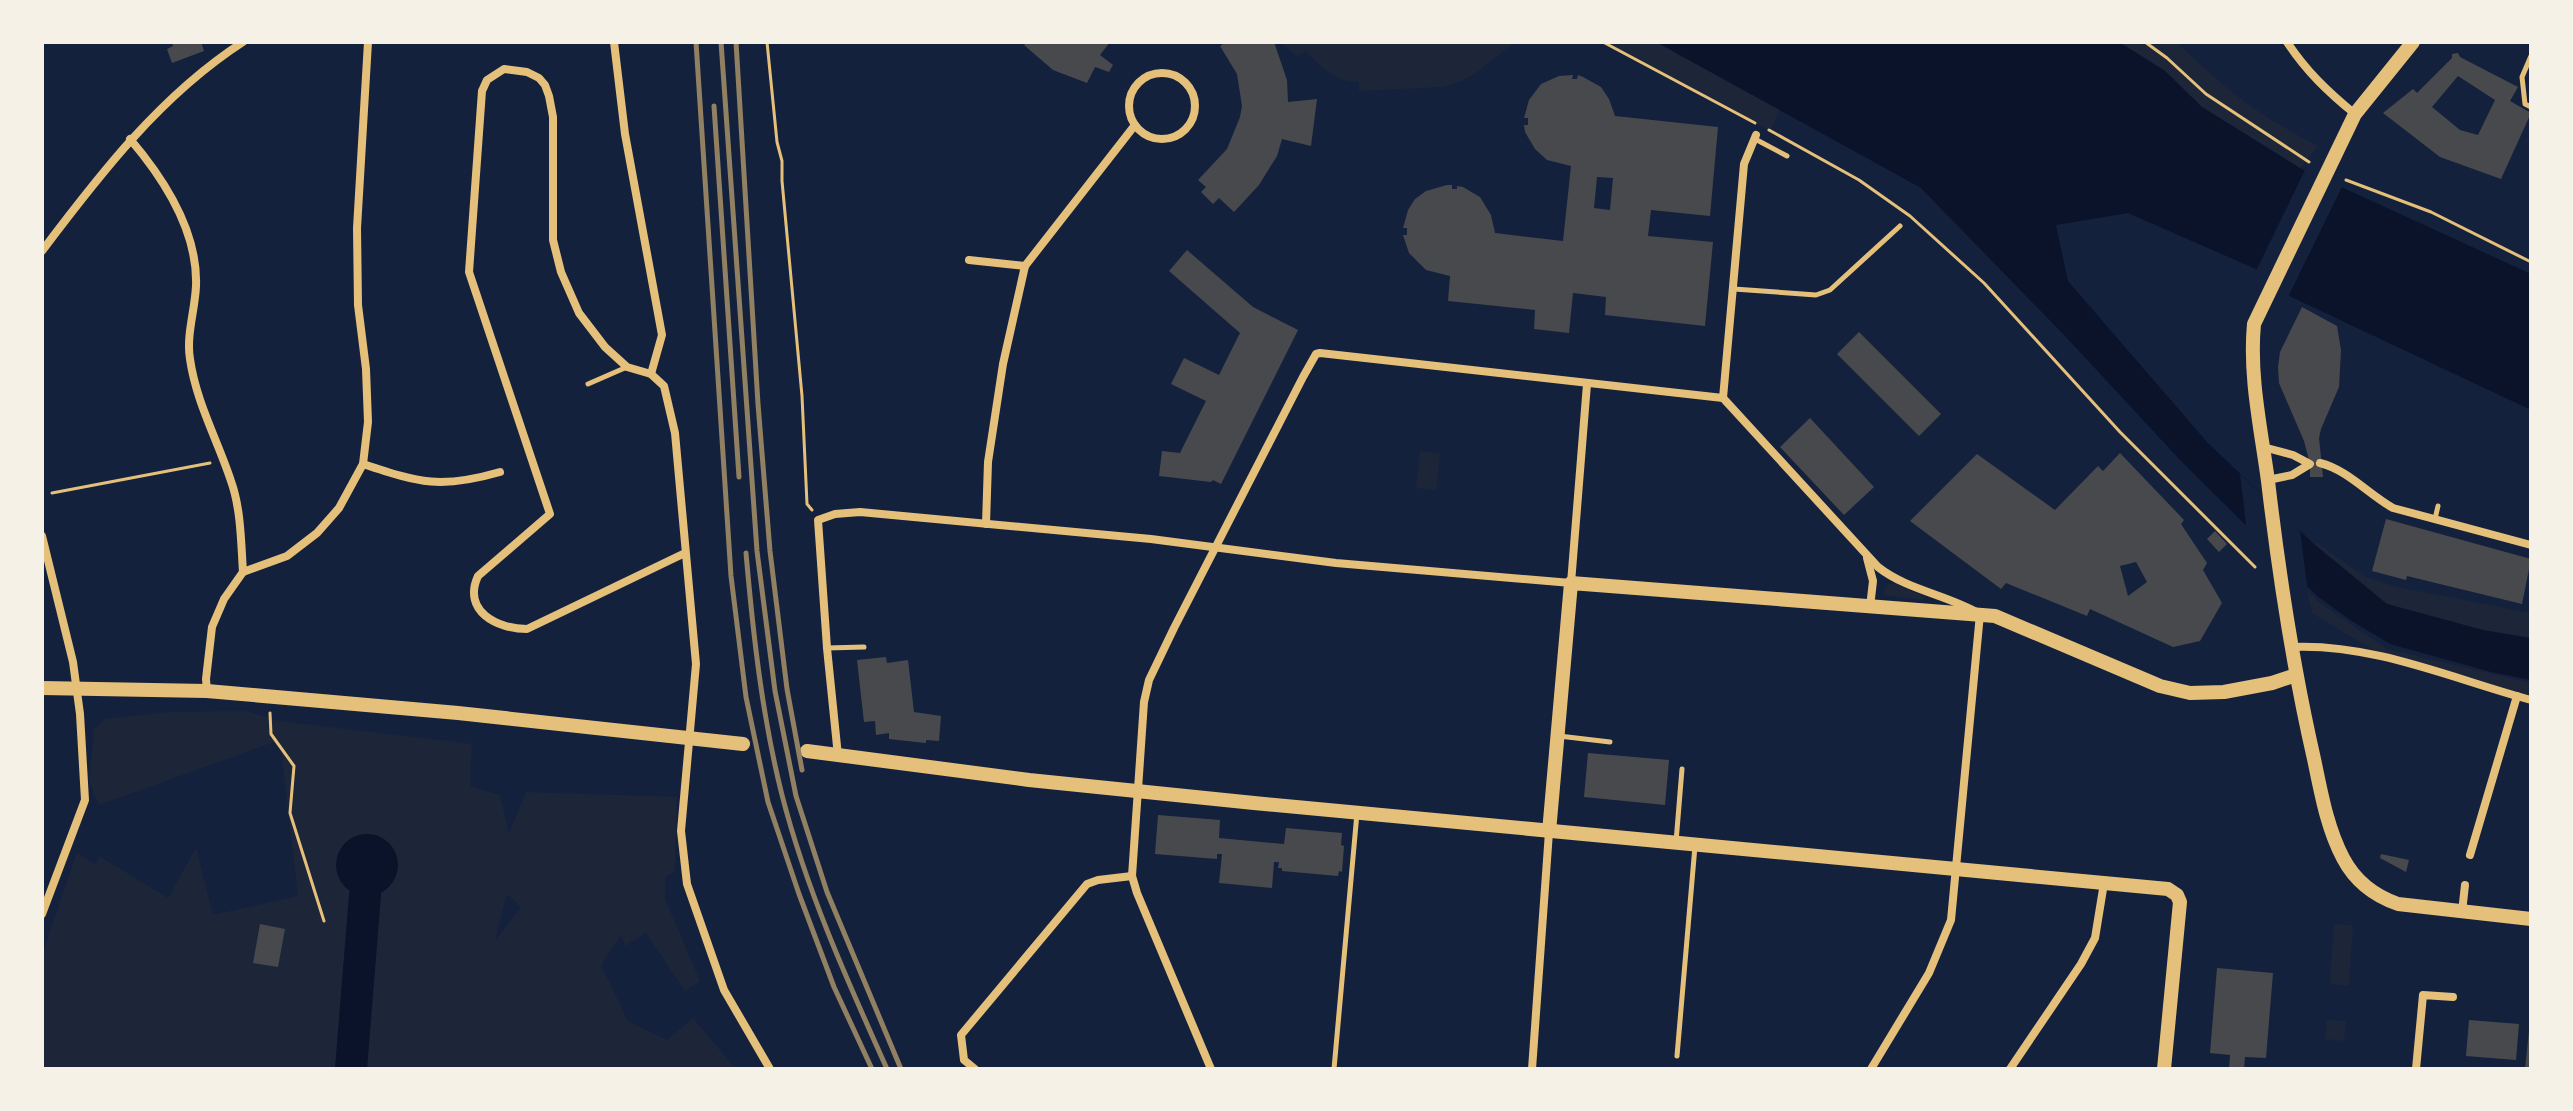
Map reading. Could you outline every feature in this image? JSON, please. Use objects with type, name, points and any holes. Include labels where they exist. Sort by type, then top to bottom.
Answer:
[{"type":"street","points":[[42,251],[130,139],[187,85],[243,42]]},
{"type":"street","points":[[207,691],[212,627],[224,599],[243,572],[287,556],[317,533],[339,508],[363,464],[368,422],[366,369],[358,305],[357,228],[368,42]]},
{"type":"street","points":[[614,42],[625,134],[662,335],[651,374]]},
{"type":"street","points":[[2287,42],[2317,81],[2355,114]]},
{"type":"street","points":[[2413,42],[2355,114],[2254,324],[2255,390],[2268,487],[2296,675],[2328,818],[2348,867],[2383,899],[2398,904],[2531,919]]},
{"type":"street","points":[[685,553],[527,629],[499,626],[475,602],[473,588],[478,576],[550,514],[469,272],[482,91],[487,80],[504,69],[527,72],[545,85],[553,117],[553,240],[561,272],[579,313],[605,347],[627,367],[651,374],[664,386],[675,433],[696,664],[681,831],[687,884],[724,990],[770,1069]]},
{"type":"street","points":[[1172,74],[1190,87],[1195,110],[1191,123],[1178,135],[1154,138],[1135,125],[1129,99],[1133,89],[1145,77],[1172,74]]},
{"type":"street","points":[[986,524],[988,462],[1003,364],[1025,266],[1135,125]]},
{"type":"street","points":[[1723,398],[1744,164],[1755,137]]},
{"type":"street","points":[[130,139],[181,216],[193,246],[196,285],[190,358],[236,500],[243,572]]},
{"type":"street","points":[[969,260],[1025,266]]},
{"type":"street","points":[[1211,1069],[1132,876],[1144,702],[1149,680],[1316,354],[1723,398],[1878,567],[1980,614]]},
{"type":"street","points":[[1532,1069],[1587,384]]},
{"type":"street","points":[[2263,447],[2293,455],[2310,464],[2268,487]]},
{"type":"street","points":[[2320,463],[2347,475],[2393,508],[2531,545]]},
{"type":"street","points":[[363,464],[426,483],[473,480],[500,472]]},
{"type":"street","points":[[838,756],[818,520],[835,514],[860,512],[1151,539],[1336,563],[1995,616],[2080,654],[2175,690],[2205,694],[2272,683],[2296,675]]},
{"type":"street","points":[[42,536],[73,662],[85,800],[42,914]]},
{"type":"street","points":[[1865,553],[1873,581],[1870,607]]},
{"type":"street","points":[[1871,1069],[1929,973],[1951,920],[1980,614]]},
{"type":"street","points":[[2291,647],[2311,646],[2384,657],[2531,700]]},
{"type":"street","points":[[42,688],[207,691],[429,710],[743,744]]},
{"type":"street","points":[[2470,855],[2517,696]]},
{"type":"street","points":[[807,751],[1029,780],[2172,891],[2180,899],[2164,1069]]},
{"type":"street","points":[[975,1069],[964,1060],[961,1035],[1087,884],[1106,878],[1132,876]]},
{"type":"street","points":[[2010,1069],[2081,964],[2095,938],[2104,883]]},
{"type":"street","points":[[2461,913],[2465,885]]},
{"type":"street","points":[[2416,1069],[2423,995],[2453,997]]},
{"type":"lane","points":[[2531,56],[2522,77],[2525,104],[2531,107]]},
{"type":"lane","points":[[1755,137],[1787,156]]},
{"type":"lane","points":[[1734,289],[1816,295],[1830,290],[1900,226]]},
{"type":"lane","points":[[588,384],[627,367]]},
{"type":"lane","points":[[2435,520],[2438,506]]},
{"type":"lane","points":[[827,648],[864,647]]},
{"type":"lane","points":[[1558,736],[1610,742]]},
{"type":"lane","points":[[1676,843],[1682,769]]},
{"type":"lane","points":[[1334,1069],[1358,812]]},
{"type":"lane","points":[[1677,1056],[1695,845]]},
{"type":"path","points":[[767,42],[777,142],[782,161],[802,396],[807,504],[818,520]]},
{"type":"path","points":[[1603,42],[1859,180],[1910,216],[1984,283],[2112,424],[2255,567]]},
{"type":"path","points":[[2145,42],[2206,94],[2309,162]]},
{"type":"path","points":[[2346,180],[2431,212],[2531,262]]},
{"type":"path","points":[[52,493],[223,461]]},
{"type":"path","points":[[270,713],[271,734],[294,766],[290,813],[324,921]]},
{"type":"shaded area","points":[[1280,42],[1515,42],[1478,71],[1444,87],[1359,91],[1359,82],[1336,77],[1306,51],[1297,57]]},
{"type":"shaded area","points":[[1599,42],[1656,42],[1780,109],[1770,131]]},
{"type":"shaded area","points":[[1656,42],[2119,42],[2165,71],[2202,107],[2300,168],[2531,274],[2531,410],[2270,287],[2274,277],[2128,213],[2056,225],[2068,281],[2207,442],[2315,545],[2387,604],[2483,630],[2531,638],[2531,680],[2390,644],[2317,596],[2181,461],[1921,188]]},
{"type":"shaded area","points":[[2119,42],[2177,42],[2243,100],[2318,146],[2300,168],[2202,107],[2165,71]]},
{"type":"shaded area","points":[[1420,451],[1440,454],[1436,490],[1416,488]]},
{"type":"shaded area","points":[[2317,543],[2365,577],[2397,587],[2531,613],[2531,638],[2483,630],[2387,604]]},
{"type":"shaded area","points":[[1890,583],[1925,597],[1923,600],[1884,595]]},
{"type":"shaded area","points":[[2307,590],[2317,601],[2387,649],[2531,683],[2531,700],[2384,657],[2312,613]]},
{"type":"shaded area","points":[[246,711],[279,721],[472,744],[470,786],[500,795],[509,833],[526,792],[677,797],[675,872],[665,877],[665,899],[700,981],[685,991],[646,933],[625,946],[621,935],[601,965],[628,1021],[667,1040],[693,1018],[736,1069],[42,1069],[42,955],[77,852],[96,865],[99,856],[168,898],[196,848],[213,915],[298,896],[280,740],[99,805],[89,782],[94,729],[105,719],[167,712]],"holes":[[[508,895],[521,907],[495,941]]]},
{"type":"shaded area","points":[[367,834],[389,843],[398,865],[389,887],[367,896],[345,887],[336,865],[345,843]]},
{"type":"shaded area","points":[[2334,924],[2353,925],[2349,986],[2330,984]]},
{"type":"shaded area","points":[[2327,1020],[2346,1021],[2344,1041],[2325,1039]]},
{"type":"pier","points":[[2307,166],[2344,183],[2287,299],[2268,290],[2269,279],[2255,273]]},
{"type":"pier","points":[[2240,474],[2300,530],[2308,593],[2247,532]]},
{"type":"building","points":[[172,42],[201,42],[204,51],[172,63],[167,49],[173,46]]},
{"type":"building","points":[[1027,42],[1110,42],[1100,55],[1113,65],[1109,72],[1095,67],[1087,83],[1053,70],[1024,45]]},
{"type":"building","points":[[1226,42],[1274,42],[1287,80],[1288,102],[1317,99],[1311,146],[1282,139],[1277,156],[1259,185],[1234,212],[1219,198],[1213,204],[1201,192],[1206,187],[1198,180],[1227,149],[1240,117],[1242,106],[1237,74],[1220,46]]},
{"type":"building","points":[[2458,53],[2460,57],[2518,87],[2510,101],[2531,113],[2501,179],[2440,157],[2383,113],[2413,89],[2417,93],[2452,58],[2452,54]],"holes":[[[2458,76],[2495,100],[2478,135],[2460,130],[2432,107]]]},
{"type":"building","points":[[1573,75],[1572,79],[1577,79],[1578,75],[1601,87],[1615,116],[1718,127],[1710,216],[1651,210],[1648,236],[1713,242],[1705,326],[1605,315],[1606,297],[1573,293],[1569,333],[1534,329],[1535,310],[1448,301],[1450,276],[1426,270],[1409,253],[1403,235],[1407,235],[1407,228],[1403,228],[1408,210],[1415,199],[1426,191],[1447,185],[1452,185],[1452,189],[1463,187],[1480,197],[1491,215],[1495,233],[1563,241],[1571,166],[1547,160],[1535,149],[1524,125],[1528,125],[1528,118],[1524,118],[1529,100],[1541,84],[1559,76]],"holes":[[[1597,177],[1613,178],[1610,210],[1594,208]]]},
{"type":"building","points":[[1187,250],[1253,307],[1298,330],[1221,484],[1213,480],[1159,476],[1162,451],[1180,453],[1206,401],[1171,384],[1184,358],[1219,375],[1240,333],[1169,271]]},
{"type":"building","points":[[2302,307],[2337,326],[2341,350],[2339,387],[2319,438],[2323,477],[2310,477],[2304,441],[2279,383],[2280,352]]},
{"type":"building","points":[[1859,332],[1941,414],[1919,436],[1837,354]]},
{"type":"building","points":[[1810,418],[1874,487],[1844,515],[1780,447]]},
{"type":"building","points":[[2120,453],[2184,520],[2181,524],[2207,563],[2203,570],[2222,603],[2200,641],[2173,647],[2090,609],[2087,616],[2006,583],[2001,589],[1910,521],[1977,454],[2055,510],[2098,466],[2103,471]],"holes":[[[2136,562],[2147,582],[2128,596],[2120,566]]]},
{"type":"building","points":[[2386,519],[2531,559],[2522,604],[2407,576],[2406,580],[2372,571]]},
{"type":"building","points":[[2215,531],[2227,544],[2219,552],[2207,539]]},
{"type":"building","points":[[886,657],[887,663],[908,660],[914,712],[941,716],[939,741],[926,740],[926,743],[889,739],[889,733],[876,735],[875,721],[864,722],[857,660]]},
{"type":"building","points":[[1588,753],[1669,760],[1665,805],[1584,797]]},
{"type":"building","points":[[1158,815],[1220,820],[1219,838],[1284,844],[1286,828],[1342,833],[1342,872],[1339,871],[1338,876],[1282,871],[1278,868],[1279,862],[1274,862],[1272,888],[1219,883],[1222,854],[1217,854],[1217,859],[1155,854]]},
{"type":"building","points":[[2381,854],[2409,860],[2406,872],[2380,858]]},
{"type":"building","points":[[260,924],[285,929],[278,967],[253,963]]},
{"type":"building","points":[[2217,968],[2273,973],[2266,1058],[2245,1057],[2244,1069],[2229,1069],[2230,1055],[2210,1053]]},
{"type":"building","points":[[2469,1020],[2519,1024],[2516,1060],[2466,1056]]},
{"type":"building","points":[[2529,1031],[2531,1069],[2525,1069]]},
{"type":"waterway","points":[[351,1069],[365,895]]},
{"type":"railway","points":[[696,42],[731,576],[746,697],[768,802],[799,894],[834,987],[872,1069]]},
{"type":"railway","points":[[721,42],[757,551],[775,691],[796,796],[827,892],[901,1069]]},
{"type":"railway","points":[[736,42],[770,551],[787,689],[802,770]]},
{"type":"railway","points":[[714,106],[739,477]]},
{"type":"railway","points":[[746,553],[759,674],[782,795],[815,900],[887,1069]]}]
